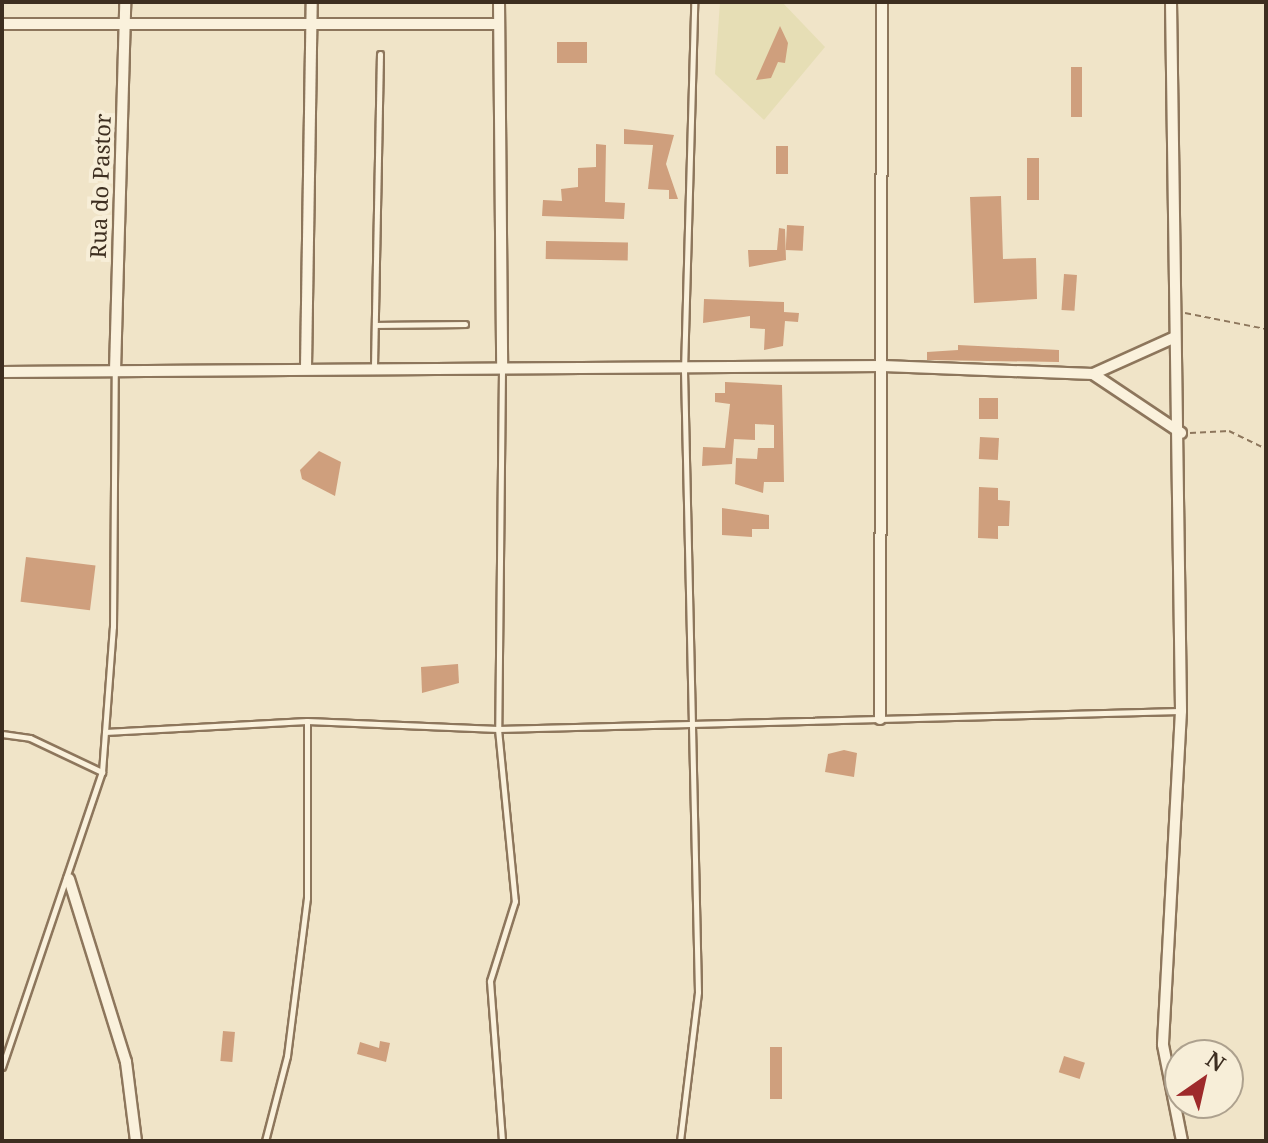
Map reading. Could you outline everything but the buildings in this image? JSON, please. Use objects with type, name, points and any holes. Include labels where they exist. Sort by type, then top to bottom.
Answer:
[{"type":"street","name":"Rua do Pastor","points":[[115,371],[125,2]]},
{"type":"street","points":[[306,367],[312,2]]},
{"type":"street","points":[[499,2],[502,365]]},
{"type":"street","points":[[880,719],[882,2]]},
{"type":"street","points":[[1171,2],[1173,338],[1181,433],[1181,711],[1163,1045],[1182,1141]]},
{"type":"street","points":[[2,24],[499,24]]},
{"type":"street","points":[[2,372],[502,365],[684,371],[883,366],[1093,374],[1173,338]]},
{"type":"street","points":[[1093,374],[1181,433]]},
{"type":"street","points":[[69,879],[126,1062],[136,1141]]},
{"type":"lane","points":[[680,1141],[698,992],[695,725],[684,371],[694,2]]},
{"type":"lane","points":[[374,366],[380,54]]},
{"type":"lane","points":[[375,325],[465,324]]},
{"type":"lane","points":[[502,365],[498,729],[515,901],[490,981],[502,1141]]},
{"type":"lane","points":[[2,1067],[69,879],[102,772],[115,371]]},
{"type":"lane","points":[[105,732],[307,721],[498,729],[1181,711]]},
{"type":"lane","points":[[265,1141],[287,1056],[307,898],[307,721]]},
{"type":"lane","points":[[2,734],[30,738],[102,772]]},
{"type":"path","points":[[1173,312],[1266,329]]},
{"type":"path","points":[[1181,433],[1229,431],[1266,449]]},
{"type":"shaded area","points":[[720,2],[782,2],[825,47],[764,120],[715,74]]}]
